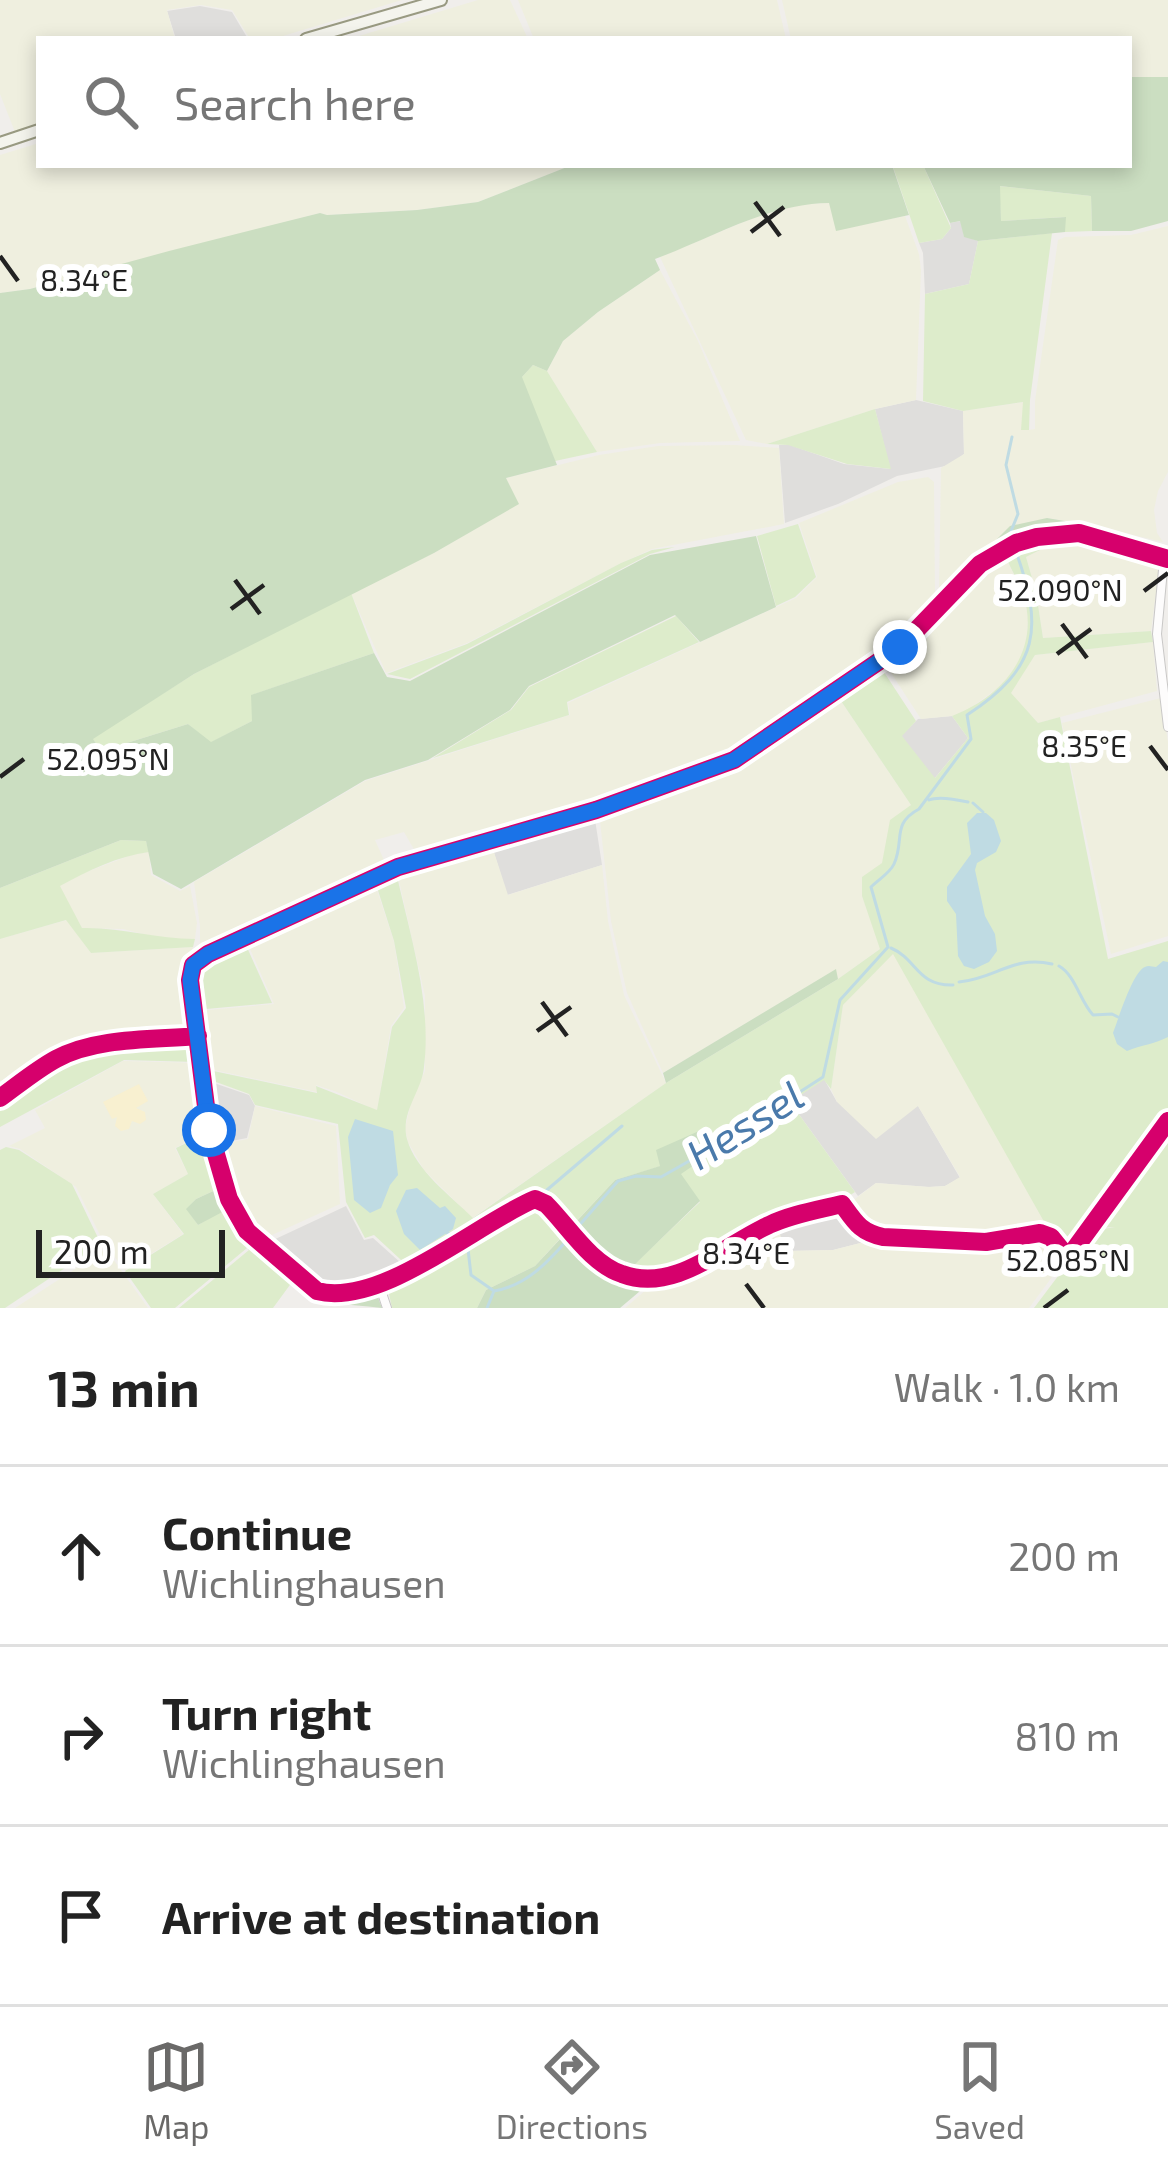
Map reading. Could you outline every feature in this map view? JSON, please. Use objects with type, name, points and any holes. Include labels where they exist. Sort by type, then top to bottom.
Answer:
[{"type":"main road","points":[[316,36],[441,0]]},
{"type":"main road","points":[[0,143],[36,131]]},
{"type":"street","points":[[1168,727],[1157,634],[1166,559],[1099,537],[1060,533],[1037,537],[997,552],[958,585],[900,647],[734,760],[596,810],[398,867],[208,954],[193,965],[190,980],[209,1130],[230,1199],[247,1231],[323,1294],[338,1297],[381,1290],[415,1274],[535,1199],[546,1204],[588,1250],[618,1274],[656,1280],[688,1269],[776,1222],[842,1204],[868,1233],[883,1237],[1004,1241],[1040,1233],[1052,1237],[1068,1258],[1168,1121]]},
{"type":"street","points":[[0,1098],[75,1051],[197,1036]]},
{"type":"street","points":[[381,1290],[387,1308]]},
{"type":"shaded area","points":[[200,6],[232,12],[246,36],[175,36],[167,11]]},
{"type":"shaded area","points":[[961,221],[964,236],[978,241],[969,284],[925,294],[919,243],[942,239],[950,223]]},
{"type":"shaded area","points":[[916,400],[963,411],[964,454],[950,465],[897,476],[785,523],[779,445],[844,464],[890,469],[875,409]]},
{"type":"shaded area","points":[[952,716],[968,738],[934,779],[901,736],[918,719]]},
{"type":"shaded area","points":[[594,813],[602,865],[507,895],[491,843]]},
{"type":"shaded area","points":[[824,1079],[837,1102],[918,1106],[960,1178],[929,1187],[876,1183],[858,1196],[790,1102]]},
{"type":"shaded area","points":[[205,1080],[249,1095],[255,1106],[247,1138],[216,1144]]},
{"type":"shaded area","points":[[346,1206],[364,1240],[373,1238],[411,1272],[335,1294],[316,1287],[269,1242]]},
{"type":"shaded area","points":[[837,1207],[866,1236],[880,1238],[833,1250],[784,1251],[777,1224]]},
{"type":"green space","points":[[0,0],[402,0],[283,36],[248,36],[232,10],[201,5],[167,10],[174,36],[36,36],[36,125],[15,132],[0,94]]},
{"type":"green space","points":[[478,0],[510,0],[527,36],[359,36]]},
{"type":"green space","points":[[518,0],[777,0],[785,36],[533,36]]},
{"type":"green space","points":[[782,0],[1168,0],[1168,77],[1132,77],[1132,36],[790,36]]},
{"type":"green space","points":[[1132,77],[1168,77],[1168,221],[1131,231],[1092,231],[1091,196],[1000,186],[1001,221],[1066,217],[1065,232],[978,241],[964,237],[960,221],[950,223],[924,168],[1132,168]]},
{"type":"green space","points":[[36,144],[36,168],[564,168],[478,202],[417,210],[320,213],[0,293],[0,155]]},
{"type":"green space","points":[[564,168],[893,168],[909,215],[836,231],[829,203],[806,205],[761,216],[655,259],[660,270],[563,341],[547,371],[533,365],[522,377],[557,465],[506,478],[519,504],[434,553],[194,674],[93,739],[101,751],[188,724],[211,742],[252,721],[251,695],[374,653],[387,677],[410,681],[650,555],[756,536],[776,607],[700,642],[675,615],[529,686],[510,710],[428,760],[365,780],[181,889],[153,874],[146,841],[121,840],[0,888],[0,293],[320,213],[417,210],[478,202]]},
{"type":"green space","points":[[893,168],[924,168],[951,228],[942,239],[919,243]]},
{"type":"green space","points":[[999,186],[1091,196],[1092,231],[1065,232],[1065,217],[1001,221]]},
{"type":"green space","points":[[829,203],[837,230],[905,216],[921,270],[916,400],[767,444],[746,440],[660,257],[753,218],[799,204]]},
{"type":"green space","points":[[1168,226],[1168,472],[1154,510],[1163,542],[1081,523],[1082,529],[1072,529],[1065,521],[1047,518],[975,561],[944,595],[939,590],[941,468],[964,454],[963,411],[1024,402],[1029,430],[1035,429],[1058,240],[1131,235]]},
{"type":"green space","points":[[1052,233],[1029,430],[1021,430],[1023,402],[963,411],[923,401],[925,294],[969,284],[978,241]]},
{"type":"green space","points":[[660,270],[698,341],[740,441],[660,443],[597,452],[547,371],[563,341]]},
{"type":"green space","points":[[533,365],[547,371],[597,452],[555,461],[521,378]]},
{"type":"green space","points":[[875,409],[891,469],[847,464],[788,445],[767,444]]},
{"type":"green space","points":[[658,446],[779,448],[784,524],[652,549],[467,643],[386,673],[351,593],[434,553],[518,504],[506,478]]},
{"type":"green space","points":[[928,477],[934,482],[938,604],[898,644],[731,757],[592,808],[419,858],[404,832],[375,840],[388,869],[200,957],[194,882],[365,781],[570,715],[568,703],[796,598],[817,577],[799,523],[898,482]]},
{"type":"green space","points":[[1047,518],[1065,521],[1072,529],[1035,533],[975,561],[1010,526]]},
{"type":"green space","points":[[798,524],[816,577],[795,597],[776,606],[757,536]]},
{"type":"green space","points":[[1077,536],[1073,542],[1026,557],[1043,638],[1151,631],[1153,642],[1035,655],[1011,693],[1038,723],[1060,717],[1108,959],[1168,941],[1168,1115],[1073,1248],[1063,1249],[1051,1234],[893,954],[843,1005],[831,1089],[824,1080],[790,1102],[855,1192],[841,1201],[788,1215],[687,1267],[655,1277],[626,1272],[700,1202],[661,1166],[615,1180],[571,1227],[543,1197],[535,1197],[413,1271],[374,1235],[365,1238],[346,1202],[338,1124],[255,1105],[249,1094],[205,1078],[204,1069],[317,1093],[316,1086],[377,1110],[392,1027],[406,1008],[394,941],[375,881],[396,872],[425,1018],[424,1067],[406,1120],[407,1139],[426,1172],[473,1218],[666,1083],[880,949],[862,896],[862,877],[882,863],[890,820],[911,805],[837,695],[880,666],[916,721],[902,736],[935,778],[968,738],[952,716],[1001,685],[1027,637],[1024,597],[1008,562],[962,586],[988,563],[1014,549]]},
{"type":"green space","points":[[1073,542],[1097,542],[1160,562],[1151,631],[1043,638],[1026,557]]},
{"type":"green space","points":[[675,547],[650,554],[410,679],[387,674],[467,644],[621,563],[652,550]]},
{"type":"green space","points":[[1007,561],[1024,594],[1028,619],[1018,667],[966,711],[921,719],[884,662],[962,586]]},
{"type":"green space","points":[[351,593],[374,653],[252,695],[252,721],[210,743],[188,724],[101,751],[92,738],[194,674]]},
{"type":"green space","points":[[676,616],[699,642],[567,702],[569,715],[433,758],[511,710],[529,687]]},
{"type":"green space","points":[[1153,642],[1157,691],[1038,723],[1010,693],[1035,655]]},
{"type":"green space","points":[[837,695],[911,805],[862,896],[881,948],[838,979],[835,970],[663,1073],[627,993],[611,921],[599,812],[733,763]]},
{"type":"green space","points":[[1161,698],[1168,742],[1168,936],[1111,954],[1062,723]]},
{"type":"green space","points":[[121,840],[146,841],[149,852],[103,865],[60,886],[82,928],[195,939],[193,947],[91,953],[66,920],[0,939],[0,888]]},
{"type":"green space","points":[[491,843],[508,895],[602,865],[624,995],[666,1083],[472,1218],[424,1170],[408,1142],[405,1128],[412,1098],[425,1071],[425,996],[397,872]]},
{"type":"green space","points":[[149,852],[151,875],[180,891],[190,886],[195,939],[82,928],[59,886]]},
{"type":"green space","points":[[374,881],[394,942],[404,1008],[391,1026],[377,1111],[316,1085],[317,1092],[205,1068],[197,1011],[274,1004],[247,942]]},
{"type":"green space","points":[[67,920],[91,953],[193,947],[185,981],[193,1032],[95,1040],[57,1052],[0,1094],[0,939]]},
{"type":"green space","points":[[245,943],[272,1003],[195,1010],[194,976],[199,965]]},
{"type":"green space","points":[[893,953],[1050,1229],[986,1239],[883,1234],[859,1223],[847,1205],[876,1183],[945,1186],[960,1177],[918,1106],[876,1139],[837,1102],[831,1089],[843,1005]]},
{"type":"green space","points":[[836,969],[838,979],[666,1083],[663,1073]]},
{"type":"green space","points":[[194,1039],[196,1062],[124,1060],[0,1127],[0,1100],[63,1058],[110,1045]]},
{"type":"green space","points":[[123,1061],[199,1063],[207,1131],[175,1148],[188,1174],[153,1194],[183,1234],[125,1270],[105,1245],[76,1187],[9,1146],[45,1128],[35,1110]]},
{"type":"green space","points":[[255,1106],[336,1126],[340,1204],[261,1240],[238,1206],[217,1145],[248,1139]]},
{"type":"green space","points":[[1168,1127],[1168,1308],[1034,1308],[1092,1231],[1115,1227],[1095,1228]]},
{"type":"green space","points":[[699,1131],[706,1146],[715,1142],[719,1148],[681,1174],[700,1201],[627,1272],[626,1278],[646,1286],[620,1308],[477,1308],[486,1290],[535,1266],[615,1180],[660,1166],[656,1150]]},
{"type":"green space","points":[[207,1133],[222,1187],[196,1199],[187,1209],[198,1225],[225,1209],[247,1248],[175,1308],[151,1308],[125,1271],[184,1234],[153,1194],[188,1174],[176,1148]]},
{"type":"green space","points":[[0,1150],[19,1150],[72,1184],[101,1244],[0,1308]]},
{"type":"green space","points":[[222,1187],[245,1233],[315,1293],[329,1298],[377,1295],[382,1308],[317,1298],[295,1285],[295,1278],[260,1248],[249,1250],[226,1210],[198,1225],[186,1209]]},
{"type":"green space","points":[[534,1204],[543,1205],[568,1230],[535,1266],[486,1290],[477,1308],[392,1308],[388,1289],[453,1256]]},
{"type":"green space","points":[[777,1224],[785,1251],[833,1250],[880,1238],[986,1243],[1040,1235],[1064,1261],[1029,1308],[625,1308],[654,1283],[688,1271]]},
{"type":"green space","points":[[259,1248],[295,1278],[273,1308],[179,1308],[249,1250]]},
{"type":"green space","points":[[106,1249],[148,1308],[15,1308]]},
{"type":"sand","points":[[139,1084],[148,1101],[136,1108],[145,1112],[146,1120],[132,1121],[129,1129],[121,1131],[115,1126],[117,1117],[112,1119],[103,1102]]},
{"type":"water","points":[[977,813],[994,820],[1001,841],[996,852],[977,863],[975,870],[997,951],[989,962],[974,969],[964,966],[958,956],[956,914],[947,901],[947,887],[971,854],[967,823]]},
{"type":"water","points":[[1168,962],[1168,1037],[1127,1051],[1113,1033],[1126,997],[1140,970]]},
{"type":"water","points":[[355,1119],[393,1131],[398,1175],[381,1208],[370,1213],[354,1200],[348,1137]]},
{"type":"water","points":[[417,1188],[456,1218],[453,1229],[420,1250],[404,1234],[396,1211],[406,1190]]},
{"type":"waterway","name":"Hessel","points":[[1011,531],[1018,514],[1006,465],[1012,437]]},
{"type":"waterway","name":"Hessel","points":[[576,1229],[618,1181],[661,1177],[823,1077],[840,1000],[888,947],[871,887],[894,864],[905,821],[971,739],[967,715],[1009,680],[1029,644],[1030,602],[1015,549]]},
{"type":"waterway","points":[[929,800],[968,802]]},
{"type":"waterway","points":[[973,803],[983,812]]},
{"type":"waterway","points":[[891,948],[924,977],[953,985]]},
{"type":"waterway","points":[[959,982],[1015,965],[1052,964]]},
{"type":"waterway","points":[[1059,966],[1093,1015],[1118,1017]]},
{"type":"waterway","name":"Hessel","points":[[541,1195],[622,1126]]},
{"type":"waterway","name":"Hessel","points":[[494,1291],[471,1275],[468,1249],[532,1204]]},
{"type":"waterway","name":"Hessel","points":[[447,1233],[458,1237]]},
{"type":"waterway","name":"Hessel","points":[[487,1308],[494,1291],[526,1278],[569,1238]]},
{"type":"cycle path","points":[[1168,559],[1079,533],[1016,543],[980,564],[900,647],[734,760],[596,810],[398,867],[208,954],[193,965],[190,980],[209,1130],[229,1199],[247,1231],[317,1291],[342,1293],[399,1275],[535,1199],[546,1204],[600,1262],[642,1278],[680,1273],[778,1221],[842,1204],[863,1229],[883,1237],[986,1242],[1040,1233],[1051,1237],[1068,1258],[1168,1121]]},
{"type":"cycle path","points":[[0,1098],[72,1052],[125,1041],[198,1036]]},
{"type":"route","points":[[209,1130],[190,980],[193,965],[208,954],[398,867],[596,810],[734,760],[900,647]]}]
